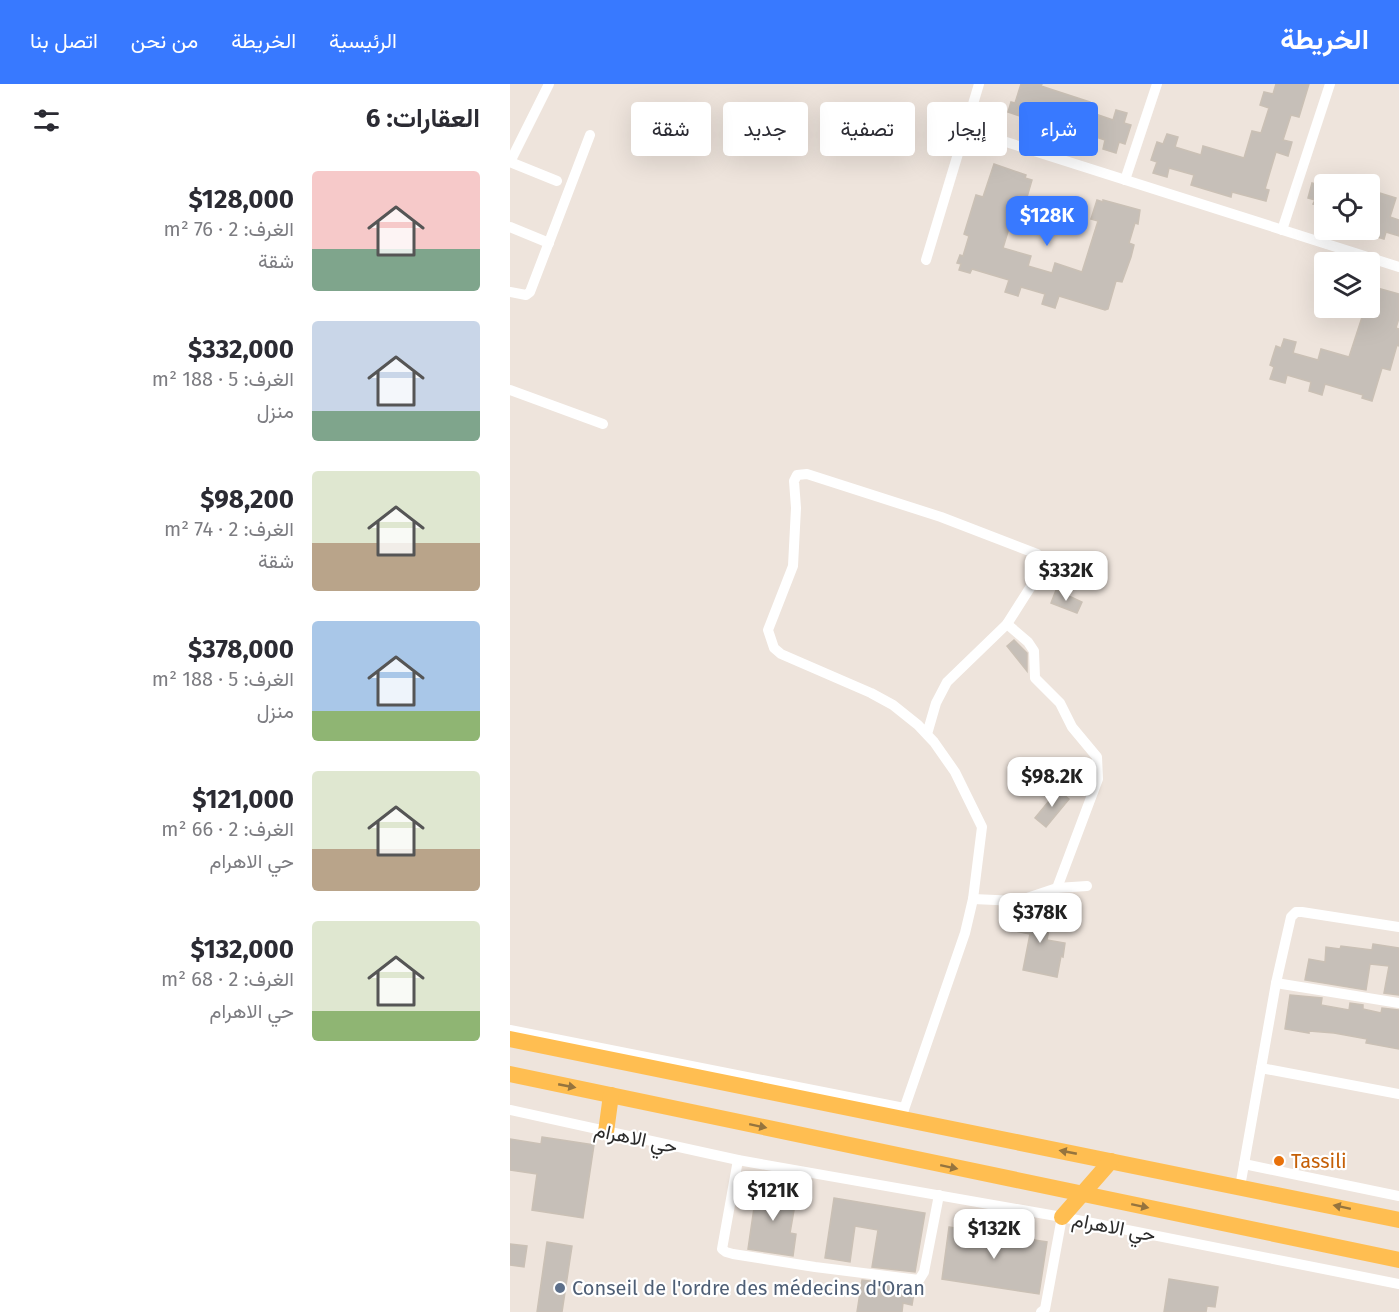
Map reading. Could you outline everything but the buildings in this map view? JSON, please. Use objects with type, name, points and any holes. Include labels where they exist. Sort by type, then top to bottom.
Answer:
[{"type":"main road","points":[[510,1039],[902,1113],[1112,1161],[1399,1220]]},
{"type":"main road","points":[[510,1074],[1399,1260]]},
{"type":"main road","points":[[606,1132],[611,1095]]},
{"type":"main road","points":[[1062,1217],[1112,1161]]},
{"type":"street","points":[[549,84],[510,162],[557,181]]},
{"type":"street","points":[[973,102],[978,84]]},
{"type":"street","points":[[1125,180],[1157,84]]},
{"type":"street","points":[[1282,230],[1330,84]]},
{"type":"street","points":[[510,292],[526,295],[530,292],[590,135]]},
{"type":"street","points":[[1007,142],[1399,267]]},
{"type":"street","points":[[926,260],[957,156]]},
{"type":"street","points":[[510,227],[549,243]]},
{"type":"street","points":[[510,390],[603,424]]},
{"type":"street","points":[[510,1030],[902,1113],[965,933],[973,899],[982,827],[955,772],[927,734],[893,705],[871,693],[781,654],[774,648],[768,630],[792,572],[796,508],[795,478],[800,474],[807,474],[961,524],[1038,554],[1041,562],[1040,572],[1006,624],[947,682],[936,703],[927,734]]},
{"type":"street","points":[[1006,624],[1028,642],[1034,651],[1035,678],[1060,703],[1072,727],[1097,757],[1098,779],[1057,888]]},
{"type":"street","points":[[973,899],[1018,901],[1057,888],[1087,886]]},
{"type":"street","points":[[1240,1187],[1276,983],[1290,920],[1296,912],[1399,927]]},
{"type":"street","points":[[1276,983],[1399,1003]]},
{"type":"street","points":[[1261,1068],[1399,1094]]},
{"type":"street","name":"حي الاهرام","points":[[510,1110],[738,1160],[1062,1217],[1399,1284]]},
{"type":"street","points":[[738,1160],[722,1249],[733,1254],[919,1280],[924,1272],[939,1195]]},
{"type":"street","points":[[1244,1164],[1399,1196]]},
{"type":"street","points":[[1041,1312],[1045,1309],[1062,1217]]},
{"type":"place","name":"Tassili","points":[[1279,1161]]},
{"type":"place","name":"Conseil de l'ordre des médecins d'Oran","points":[[560,1288]]}]
